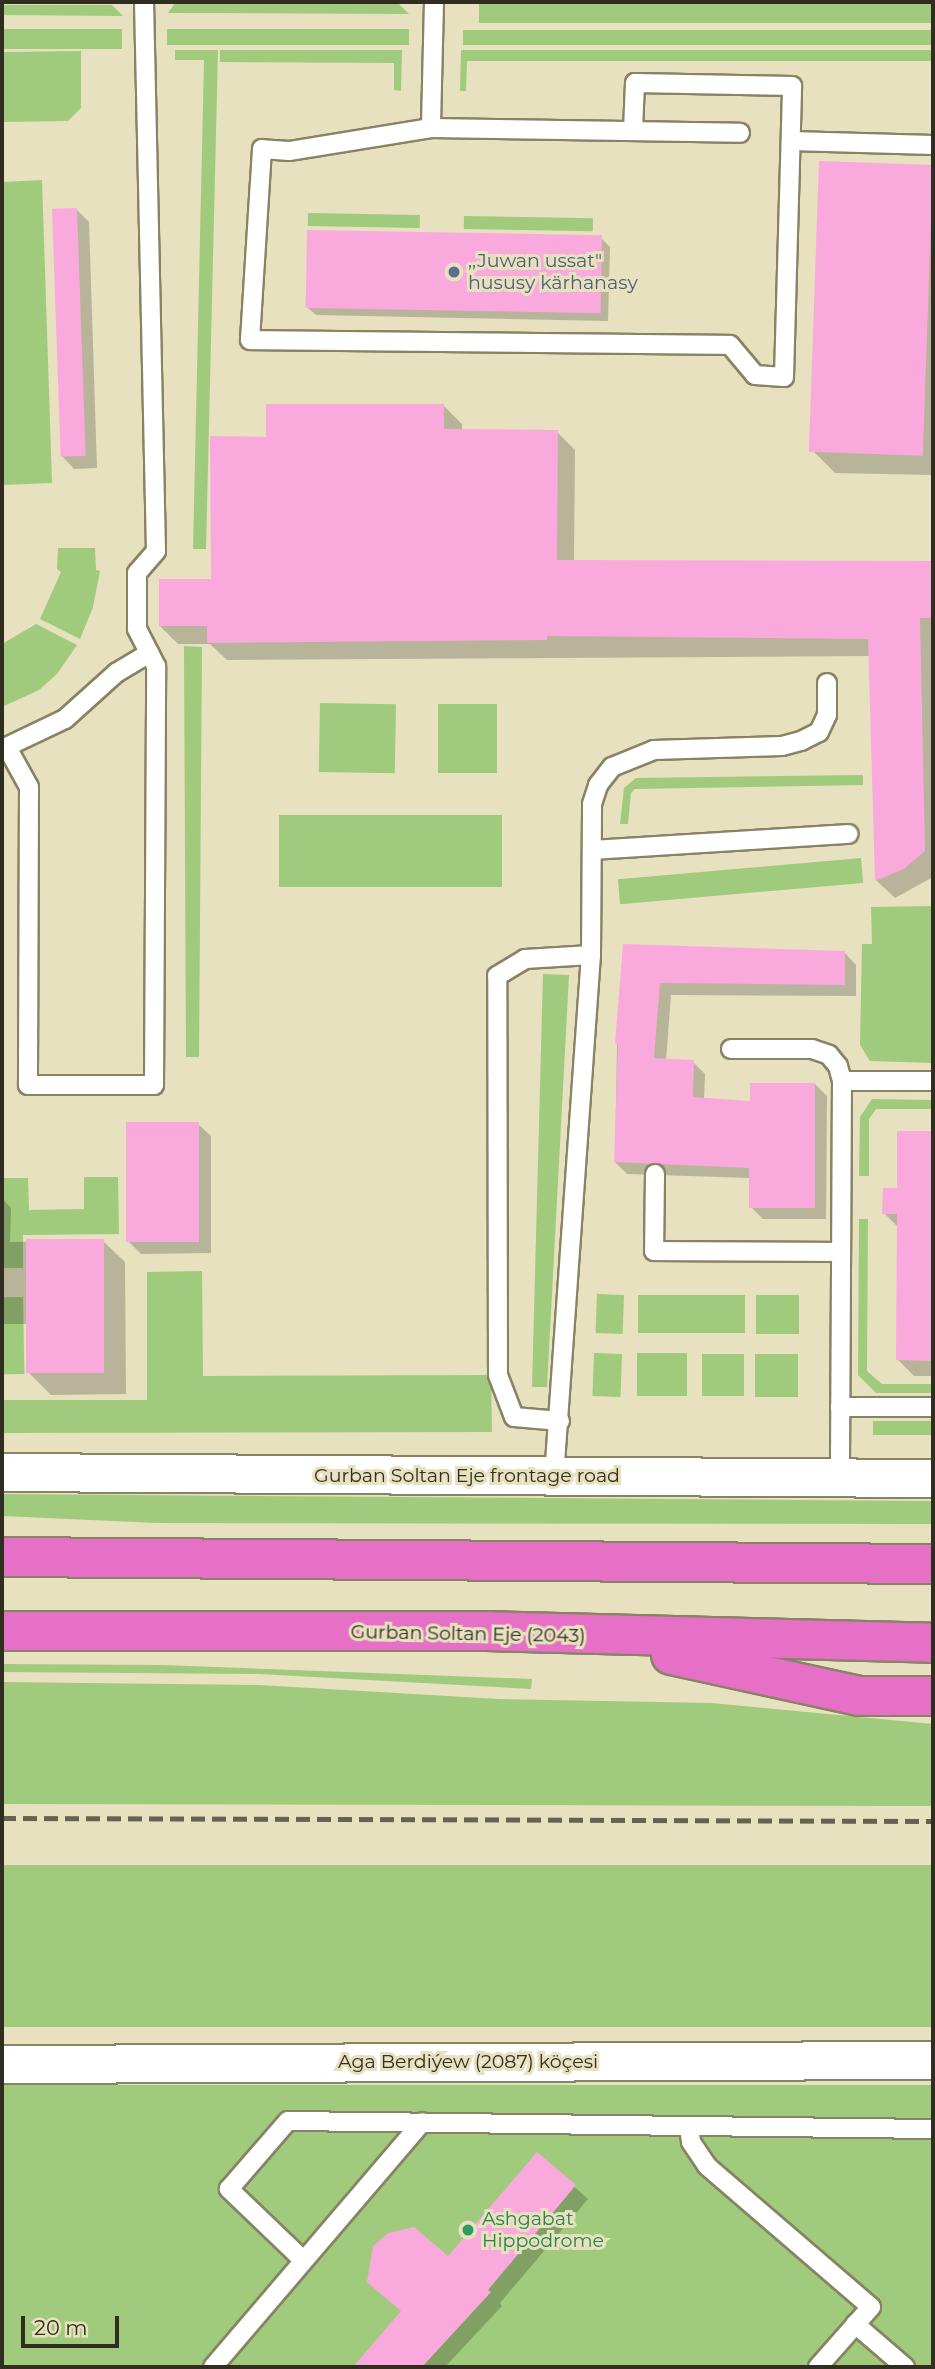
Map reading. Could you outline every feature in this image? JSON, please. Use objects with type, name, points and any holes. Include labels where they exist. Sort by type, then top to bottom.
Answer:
[{"type":"highway","points":[[2,1557],[933,1564]]},
{"type":"highway","name":"Gurban Soltan Eje (2043)","points":[[2,1631],[487,1631],[584,1636],[933,1643]]},
{"type":"highway","points":[[584,1636],[859,1696],[933,1696]]},
{"type":"street","name":"Gurban Soltan Eje frontage road","points":[[2,1472],[933,1478]]},
{"type":"street","name":"Aga Berdiýew (2087) köçesi","points":[[2,2064],[933,2060]]},
{"type":"lane","points":[[144,2],[156,551],[137,573],[137,629],[156,666],[154,1085],[28,1085],[29,788],[5,749],[65,719],[116,673],[149,653]]},
{"type":"lane","points":[[431,128],[434,2]]},
{"type":"lane","points":[[633,131],[635,83],[792,86],[784,377],[755,375],[730,345],[250,340],[262,149],[289,151],[431,128],[740,133]]},
{"type":"lane","points":[[791,141],[933,145]]},
{"type":"lane","points":[[554,1477],[591,955],[593,804],[598,785],[612,767],[654,750],[782,746],[801,741],[819,732],[827,715],[827,683]]},
{"type":"lane","points":[[593,850],[848,834]]},
{"type":"lane","points":[[560,1422],[514,1417],[498,1375],[498,976],[524,959],[591,955]]},
{"type":"lane","points":[[731,1049],[811,1049],[828,1055],[838,1066],[842,1081],[840,1478]]},
{"type":"lane","points":[[842,1081],[933,1081]]},
{"type":"lane","points":[[655,1174],[654,1251],[841,1252]]},
{"type":"lane","points":[[840,1407],[933,1407]]},
{"type":"lane","points":[[303,2260],[229,2189],[288,2121],[933,2129]]},
{"type":"lane","points":[[213,2367],[422,2122]]},
{"type":"lane","points":[[690,2126],[691,2142],[706,2166],[871,2307],[818,2367]]},
{"type":"lane","points":[[855,2325],[905,2367]]},
{"type":"green space","points":[[175,3],[398,3],[409,14],[168,13]]},
{"type":"green space","points":[[479,3],[933,3],[933,23],[479,23]]},
{"type":"green space","points":[[2,5],[112,5],[123,16],[2,15]]},
{"type":"green space","points":[[2,29],[122,29],[122,49],[2,49]]},
{"type":"green space","points":[[167,29],[409,29],[409,45],[167,45]]},
{"type":"green space","points":[[463,30],[933,30],[933,45],[463,45]]},
{"type":"green space","points":[[175,50],[218,50],[206,549],[193,549],[204,60],[175,60]]},
{"type":"green space","points":[[220,50],[402,50],[401,91],[394,90],[394,63],[220,62]]},
{"type":"green space","points":[[461,50],[933,50],[933,61],[467,61],[466,91],[460,91]]},
{"type":"green space","points":[[81,51],[81,108],[68,121],[2,122],[2,52]]},
{"type":"green space","points":[[42,180],[52,483],[2,485],[2,182]]},
{"type":"green space","points":[[308,213],[420,215],[420,228],[308,226]]},
{"type":"green space","points":[[464,216],[593,218],[593,231],[464,229]]},
{"type":"green space","points":[[58,548],[95,548],[96,570],[100,571],[93,607],[80,639],[40,619],[61,572],[57,569]]},
{"type":"green space","points":[[36,624],[77,645],[57,674],[39,690],[2,707],[2,644]]},
{"type":"green space","points":[[184,646],[202,647],[199,1057],[186,1057]]},
{"type":"green space","points":[[320,703],[396,704],[395,773],[319,772]]},
{"type":"green space","points":[[438,704],[497,704],[497,773],[438,773]]},
{"type":"green space","points":[[863,775],[863,785],[635,789],[631,793],[628,824],[620,824],[624,788],[636,778]]},
{"type":"green space","points":[[279,815],[502,815],[502,887],[279,887]]},
{"type":"green space","points":[[861,858],[863,883],[620,904],[618,879]]},
{"type":"green space","points":[[933,906],[933,1063],[870,1061],[860,1045],[862,944],[872,944],[871,907]]},
{"type":"green space","points":[[543,974],[569,975],[547,1387],[532,1387]]},
{"type":"green space","points":[[872,1099],[933,1100],[933,1109],[876,1109],[869,1119],[869,1176],[859,1176],[860,1117]]},
{"type":"green space","points":[[84,1177],[118,1177],[119,1234],[23,1235],[23,1268],[2,1268],[2,1178],[28,1178],[29,1210],[84,1209]]},
{"type":"green space","points":[[859,1219],[868,1219],[867,1371],[882,1384],[933,1384],[933,1393],[876,1393],[858,1375]]},
{"type":"green space","points":[[202,1271],[203,1376],[491,1375],[492,1432],[2,1433],[2,1400],[147,1400],[147,1272]]},
{"type":"green space","points":[[597,1294],[624,1295],[623,1334],[596,1333]]},
{"type":"green space","points":[[638,1295],[745,1295],[745,1333],[638,1333]]},
{"type":"green space","points":[[756,1295],[799,1295],[799,1334],[756,1334]]},
{"type":"green space","points":[[2,1297],[23,1297],[24,1374],[3,1374]]},
{"type":"green space","points":[[594,1353],[622,1354],[620,1397],[592,1396]]},
{"type":"green space","points":[[637,1353],[687,1353],[687,1396],[637,1396]]},
{"type":"green space","points":[[702,1354],[744,1354],[744,1396],[702,1396]]},
{"type":"green space","points":[[755,1354],[798,1354],[798,1397],[755,1397]]},
{"type":"green space","points":[[873,1421],[933,1421],[933,1435],[873,1435]]},
{"type":"green space","points":[[2,1494],[933,1501],[933,1524],[157,1523],[2,1516]]},
{"type":"green space","points":[[2,1664],[162,1665],[532,1679],[531,1689],[259,1674],[2,1672]]},
{"type":"green space","points":[[2,1682],[259,1685],[499,1699],[712,1703],[933,1724],[933,1806],[2,1804]]},
{"type":"green space","points":[[2,1865],[933,1865],[933,2027],[2,2027]]},
{"type":"green space","name":"Ashgabat Hippodrome","points":[[2,2085],[933,2085],[933,2367],[2,2367]]},
{"type":"building","points":[[819,161],[933,165],[923,456],[809,452]]},
{"type":"building","points":[[77,208],[86,456],[61,457],[52,209]]},
{"type":"building","name":",,Juwan ussat\" hususy kärhanasy","points":[[307,230],[602,235],[601,313],[306,308]]},
{"type":"building","points":[[266,404],[444,404],[444,429],[558,430],[557,560],[933,561],[933,618],[920,618],[925,851],[904,869],[875,881],[868,639],[547,636],[547,640],[207,643],[207,626],[159,626],[159,579],[211,579],[210,436],[266,437]]},
{"type":"building","points":[[623,944],[845,951],[845,985],[660,983],[654,1058],[694,1060],[693,1097],[750,1101],[750,1083],[815,1083],[815,1208],[749,1208],[749,1168],[614,1162],[618,1044],[615,1043]]},
{"type":"building","points":[[126,1122],[199,1122],[199,1242],[126,1242]]},
{"type":"building","points":[[897,1131],[933,1131],[933,1361],[896,1360],[897,1214],[882,1214],[883,1188],[897,1188]]},
{"type":"building","points":[[26,1239],[104,1239],[104,1373],[26,1373]]},
{"type":"building","points":[[537,2152],[576,2185],[488,2290],[491,2292],[422,2367],[353,2367],[401,2311],[367,2282],[373,2246],[388,2233],[414,2227],[448,2256]]},
{"type":"railway","points":[[2,1818],[933,1821]]},
{"type":"place","name":",,Juwan ussat\" hususy kärhanasy","points":[[454,272]]},
{"type":"place","name":"Ashgabat Hippodrome","points":[[468,2230]]}]
